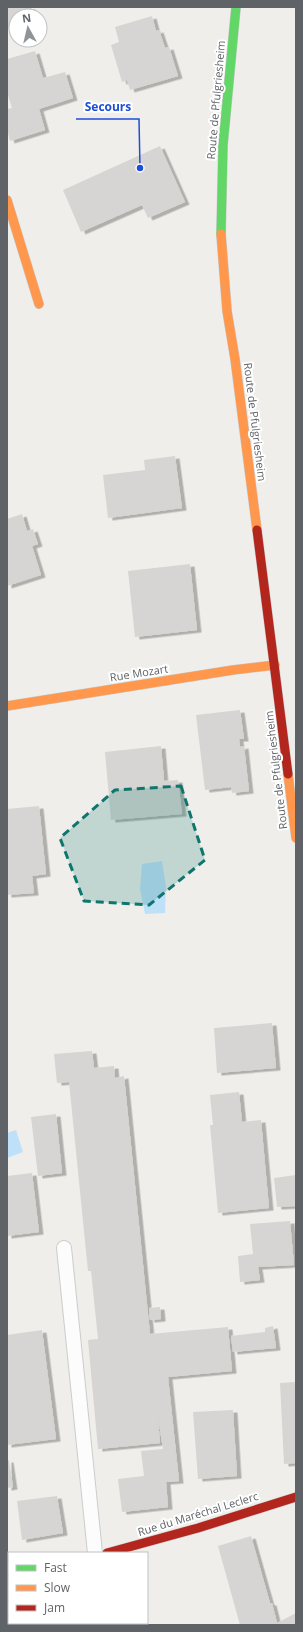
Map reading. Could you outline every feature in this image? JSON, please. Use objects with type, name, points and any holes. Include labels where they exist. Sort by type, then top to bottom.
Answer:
[{"type":"street","name":"Route de Pfulgriesheim","points":[[236,7],[222,167],[222,267],[275,665],[296,838]]},
{"type":"street","points":[[7,200],[40,304]]},
{"type":"street","name":"Rue Mozart","points":[[7,706],[233,670],[275,665]]},
{"type":"street","name":"Rue du Maréchal Leclerc","points":[[111,1552],[198,1528],[296,1497]]},
{"type":"lane","points":[[64,1248],[96,1552]]},
{"type":"highlighted area","points":[[181,786],[205,860],[149,905],[84,901],[60,838],[115,790]]},
{"type":"water","points":[[162,861],[166,887],[165,913],[145,914],[140,889],[142,864]]},
{"type":"water","points":[[16,1130],[23,1152],[7,1158],[7,1133]]},
{"type":"building","points":[[7,7],[31,7],[8,8],[7,29]]},
{"type":"building","points":[[152,16],[156,31],[159,30],[165,48],[169,47],[178,76],[130,90],[127,80],[122,82],[111,45],[119,42],[115,27]]},
{"type":"building","points":[[35,51],[43,78],[65,72],[73,98],[39,109],[45,130],[10,141],[7,129],[7,109],[12,108],[7,92],[7,59]]},
{"type":"building","points":[[160,146],[185,202],[148,218],[142,205],[81,232],[63,190]]},
{"type":"building","points":[[175,456],[182,508],[108,518],[103,475],[145,470],[144,460]]},
{"type":"building","points":[[22,514],[27,531],[33,529],[38,544],[32,546],[41,575],[7,586],[7,519]]},
{"type":"building","points":[[190,564],[197,630],[135,637],[128,571]]},
{"type":"building","points":[[240,710],[244,739],[239,739],[240,747],[244,746],[249,791],[232,793],[231,787],[205,790],[196,715]]},
{"type":"building","points":[[161,746],[164,781],[178,780],[182,814],[111,820],[105,752]]},
{"type":"building","points":[[39,806],[46,874],[32,876],[34,893],[7,895],[7,809]]},
{"type":"building","points":[[272,1023],[276,1068],[217,1073],[214,1028]]},
{"type":"building","points":[[92,1051],[94,1068],[114,1066],[115,1078],[124,1076],[150,1334],[228,1327],[232,1371],[168,1377],[179,1481],[166,1482],[168,1507],[122,1512],[118,1479],[144,1476],[141,1451],[163,1449],[158,1417],[160,1443],[98,1449],[88,1340],[98,1339],[91,1271],[88,1271],[69,1082],[57,1083],[54,1054]]},
{"type":"building","points":[[239,1092],[242,1122],[261,1120],[269,1208],[218,1213],[210,1125],[213,1125],[210,1095]]},
{"type":"building","points":[[56,1114],[62,1173],[38,1176],[31,1117]]},
{"type":"building","points":[[32,1173],[39,1232],[7,1236],[7,1176]]},
{"type":"building","points":[[296,1175],[296,1206],[277,1207],[274,1178]]},
{"type":"building","points":[[290,1221],[294,1265],[258,1267],[260,1280],[240,1282],[238,1256],[253,1254],[250,1224]]},
{"type":"building","points":[[160,1307],[161,1319],[150,1320],[149,1308]]},
{"type":"building","points":[[273,1326],[276,1348],[233,1352],[231,1336],[265,1332],[265,1328]]},
{"type":"building","points":[[42,1330],[56,1439],[7,1445],[7,1335]]},
{"type":"building","points":[[296,1382],[296,1463],[284,1464],[280,1383]]},
{"type":"building","points":[[233,1410],[237,1476],[198,1479],[193,1412]]},
{"type":"building","points":[[7,1460],[9,1460],[13,1487],[7,1488]]},
{"type":"building","points":[[57,1496],[63,1533],[22,1540],[17,1501]]},
{"type":"building","points":[[251,1536],[277,1623],[296,1613],[296,1625],[240,1625],[218,1546]]},
{"type":"building","points":[[7,1610],[8,1624],[18,1625],[7,1625]]},
{"type":"building","points":[[46,1624],[74,1625],[46,1625]]},
{"type":"building","points":[[98,1624],[141,1624],[141,1625]]},
{"type":"traffic: fast","points":[[221,234],[223,145],[236,7]]},
{"type":"traffic: slow","points":[[7,200],[39,304]]},
{"type":"traffic: slow","points":[[221,234],[227,311],[235,359],[257,530]]},
{"type":"traffic: slow","points":[[7,706],[233,670],[275,665]]},
{"type":"traffic: slow","points":[[288,774],[296,838]]},
{"type":"traffic: jam","points":[[257,530],[288,774]]},
{"type":"traffic: jam","points":[[111,1552],[198,1528],[296,1497]]},
{"type":"place","name":"Secours","points":[[140,168]]}]
